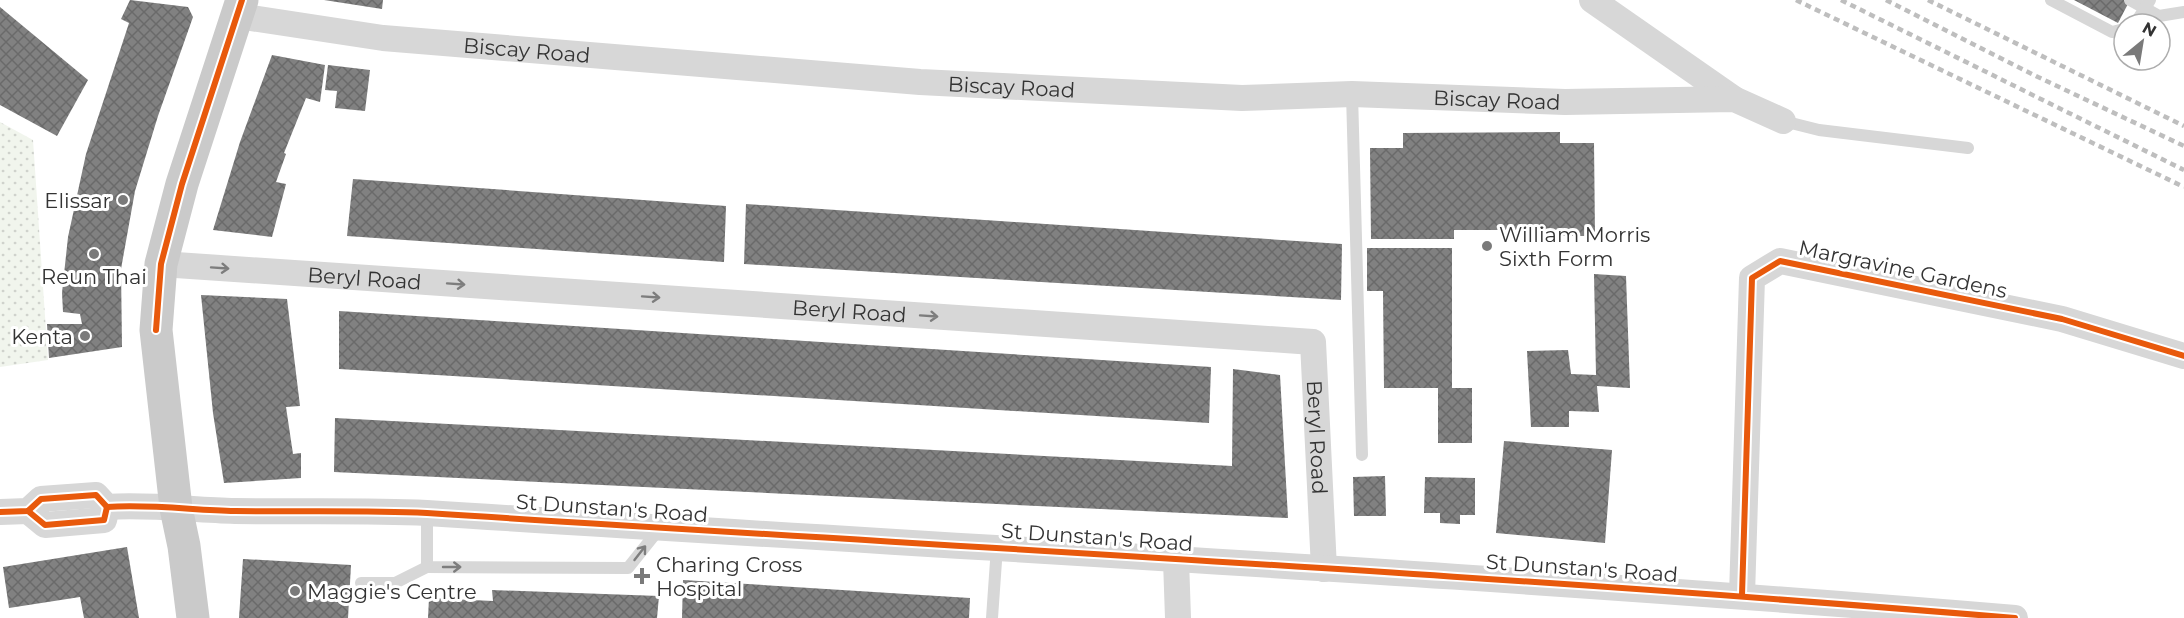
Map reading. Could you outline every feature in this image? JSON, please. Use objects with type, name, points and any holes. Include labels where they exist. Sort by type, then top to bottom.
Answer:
[{"type":"main road","points":[[193,618],[184,546],[176,508],[156,330],[161,264],[182,184],[240,8]]},
{"type":"street","points":[[1592,0],[1734,99]]},
{"type":"street","name":"Biscay Road","points":[[240,8],[383,38],[920,82],[1242,99],[1352,94],[1565,102],[1734,99],[1784,121]]},
{"type":"street","name":"Margravine Gardens","points":[[1742,595],[1752,278],[1780,261],[2062,319],[2184,356]]},
{"type":"street","name":"Beryl Road","points":[[161,264],[1313,342],[1324,568]]},
{"type":"street","name":"St Dunstan's Road","points":[[0,512],[28,511],[41,498],[96,495],[107,507],[141,504],[245,511],[363,510],[427,513],[1742,595],[2015,618]]},
{"type":"street","points":[[1176,560],[1178,618]]},
{"type":"lane","points":[[2051,0],[2112,32]]},
{"type":"lane","points":[[2130,0],[2147,4],[2159,16],[2184,12]]},
{"type":"lane","points":[[1352,94],[1362,455]]},
{"type":"lane","points":[[1784,121],[1819,130],[1968,148]]},
{"type":"lane","points":[[427,513],[427,567]]},
{"type":"lane","points":[[361,583],[395,583],[427,567],[628,568],[660,528]]},
{"type":"lane","points":[[992,618],[997,547]]},
{"type":"shaded area","points":[[0,122],[33,140],[48,360],[0,367]]},
{"type":"building","points":[[130,0],[188,7],[193,17],[158,116],[135,191],[121,269],[122,347],[49,358],[47,324],[82,324],[80,314],[63,312],[62,293],[68,237],[86,154],[129,23],[121,19]]},
{"type":"building","points":[[324,0],[383,0],[382,9]]},
{"type":"building","points":[[2074,0],[2130,0],[2124,12],[2112,12],[2112,20]]},
{"type":"building","points":[[0,7],[88,80],[57,136],[0,105]]},
{"type":"building","points":[[272,55],[325,65],[320,102],[306,98],[284,153],[286,154],[276,182],[286,184],[272,237],[213,230],[240,142]]},
{"type":"building","points":[[328,65],[370,70],[365,111],[335,108],[337,91],[325,90]]},
{"type":"building","points":[[1560,132],[1560,143],[1594,143],[1595,236],[1557,236],[1558,230],[1454,230],[1454,239],[1371,239],[1370,148],[1403,148],[1403,133]]},
{"type":"building","points":[[353,179],[726,206],[724,262],[347,236]]},
{"type":"building","points":[[746,204],[1342,244],[1341,300],[744,264]]},
{"type":"building","points":[[1367,248],[1452,248],[1452,388],[1472,388],[1472,443],[1438,443],[1438,388],[1384,388],[1383,291],[1367,291]]},
{"type":"building","points":[[1594,274],[1626,276],[1630,388],[1597,386],[1599,412],[1569,411],[1569,427],[1531,427],[1527,351],[1568,350],[1571,374],[1596,375]]},
{"type":"building","points":[[201,295],[287,299],[300,406],[286,407],[293,454],[301,453],[301,478],[224,483],[213,413]]},
{"type":"building","points":[[339,311],[1211,367],[1209,423],[339,369]]},
{"type":"building","points":[[1233,369],[1280,375],[1288,518],[334,472],[335,418],[1232,466]]},
{"type":"building","points":[[1504,441],[1612,450],[1605,543],[1496,533]]},
{"type":"building","points":[[1385,476],[1386,516],[1354,516],[1353,477]]},
{"type":"building","points":[[1425,477],[1475,478],[1475,515],[1460,515],[1460,524],[1440,523],[1440,513],[1424,513]]},
{"type":"building","points":[[127,547],[139,618],[84,618],[80,597],[9,608],[3,567]]},
{"type":"building","name":"Maggie's Centre","points":[[243,559],[351,565],[348,618],[239,618]]},
{"type":"building","name":"Charing Cross Hospital","points":[[683,580],[970,598],[969,618],[682,618]]},
{"type":"building","name":"Charing Cross Hospital","points":[[492,590],[659,596],[657,618],[428,618],[429,598],[493,601]]},
{"type":"railway","points":[[1796,0],[2184,187]]},
{"type":"railway","points":[[1841,0],[2184,170]]},
{"type":"railway","points":[[1886,0],[2038,77],[2184,146]]},
{"type":"railway","points":[[1928,0],[2184,126]]},
{"type":"cycle path","points":[[156,330],[161,264],[182,184],[242,0]]},
{"type":"cycle path","points":[[1742,595],[1752,278],[1780,261],[2062,319],[2184,356]]},
{"type":"cycle path","points":[[0,512],[28,511],[41,499],[96,495],[107,507],[427,513],[1420,574],[2015,618]]},
{"type":"cycle path","points":[[28,511],[45,525],[104,520],[107,507]]},
{"type":"place","name":"Elissar","points":[[123,200]]},
{"type":"place","name":"William Morris Sixth Form","points":[[1487,246]]},
{"type":"place","name":"Reun Thai","points":[[94,254]]},
{"type":"place","name":"Kenta","points":[[85,336]]},
{"type":"place","name":"Charing Cross Hospital","points":[[642,576]]},
{"type":"place","name":"Maggie's Centre","points":[[295,591]]}]
